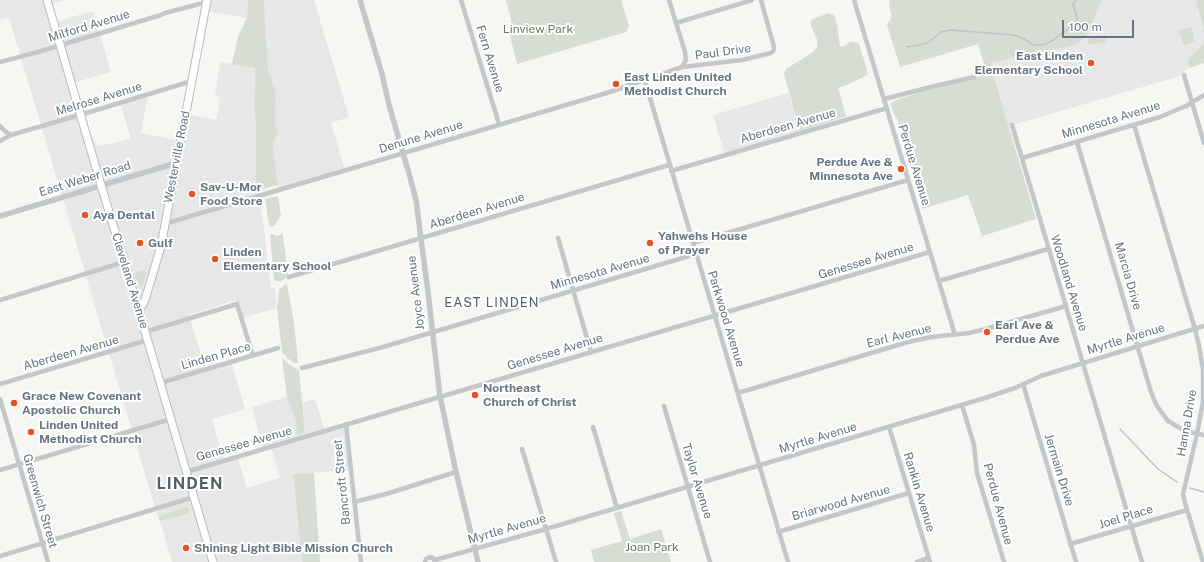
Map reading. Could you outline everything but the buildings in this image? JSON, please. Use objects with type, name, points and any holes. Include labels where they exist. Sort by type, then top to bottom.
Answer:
[{"type":"main road","name":"Cleveland Avenue","points":[[47,0],[100,185],[140,311],[170,419],[213,562]]},
{"type":"main road","name":"Westerville Road","points":[[140,311],[145,300],[161,246],[207,1]]},
{"type":"main road","points":[[131,284],[139,290],[142,290],[151,280]]},
{"type":"street","name":"Joyce Avenue","points":[[360,0],[377,55],[389,105],[404,153],[416,200],[440,396],[456,472],[478,562]]},
{"type":"street","name":"Fern Avenue","points":[[461,0],[499,124]]},
{"type":"street","points":[[669,0],[685,52],[686,60],[682,67]]},
{"type":"street","points":[[676,23],[752,0]]},
{"type":"street","name":"Paul Drive","points":[[682,67],[742,60],[767,55],[773,52],[774,47],[761,0]]},
{"type":"street","name":"Perdue Avenue","points":[[854,0],[955,335]]},
{"type":"street","name":"Milford Avenue","points":[[0,62],[207,1]]},
{"type":"street","name":"Denune Avenue","points":[[164,224],[645,81],[682,67]]},
{"type":"street","points":[[1184,75],[1204,143]]},
{"type":"street","points":[[884,99],[974,77]]},
{"type":"street","name":"Melrose Avenue","points":[[0,141],[11,135],[192,81]]},
{"type":"street","name":"Parkwood Avenue","points":[[645,81],[788,562]]},
{"type":"street","name":"Minnesota Avenue","points":[[1022,158],[1160,117],[1186,106],[1204,95]]},
{"type":"street","name":"Aberdeen Avenue","points":[[671,171],[886,108]]},
{"type":"street","name":"Woodland Avenue","points":[[1012,125],[1142,562]]},
{"type":"street","name":"Hanna Drive","points":[[1134,125],[1195,329],[1203,370],[1203,401],[1183,494],[1203,562]]},
{"type":"street","points":[[0,126],[11,135]]},
{"type":"street","name":"Marcia Drive","points":[[1077,142],[1151,392],[1157,406],[1168,421],[1185,431],[1204,435]]},
{"type":"street","name":"East Weber Road","points":[[0,216],[176,163]]},
{"type":"street","name":"Aberdeen Avenue","points":[[289,277],[669,164]]},
{"type":"street","points":[[693,243],[908,180]]},
{"type":"street","points":[[558,238],[591,352]]},
{"type":"street","points":[[939,281],[1048,248]]},
{"type":"street","name":"Genessee Avenue","points":[[186,472],[930,252]]},
{"type":"street","name":"Minnesota Avenue","points":[[302,368],[383,347],[432,331],[696,254]]},
{"type":"street","points":[[0,300],[124,262]]},
{"type":"street","points":[[145,332],[237,304],[253,356]]},
{"type":"street","name":"Earl Avenue","points":[[738,393],[908,342],[986,329],[1066,306]]},
{"type":"street","name":"Myrtle Avenue","points":[[425,562],[428,557],[433,558],[435,561],[962,405],[991,396],[1041,376],[1204,326]]},
{"type":"street","name":"Aberdeen Avenue","points":[[0,384],[148,340]]},
{"type":"street","name":"Linden Place","points":[[160,383],[278,348]]},
{"type":"street","name":"Jermain Drive","points":[[1023,384],[1076,562]]},
{"type":"street","name":"Greenwich Street","points":[[0,399],[48,562]]},
{"type":"street","name":"Perdue Avenue","points":[[962,405],[974,445],[977,473],[1004,562]]},
{"type":"street","name":"Taylor Avenue","points":[[664,406],[710,562]]},
{"type":"street","points":[[0,470],[170,419]]},
{"type":"street","name":"Bancroft Street","points":[[346,424],[361,562]]},
{"type":"street","points":[[593,427],[617,508]]},
{"type":"street","name":"Rankin Avenue","points":[[889,427],[929,560]]},
{"type":"street","points":[[522,449],[556,562]]},
{"type":"street","points":[[354,502],[456,472]]},
{"type":"street","name":"Briarwood Avenue","points":[[778,532],[909,493]]},
{"type":"street","points":[[0,556],[194,497]]},
{"type":"street","name":"Joel Place","points":[[1070,544],[1187,510]]},
{"type":"street","points":[[917,562],[929,560]]},
{"type":"shaded area","points":[[0,0],[65,0],[49,5],[55,22],[93,11],[111,72],[72,83],[83,125],[98,146],[131,139],[120,102],[148,94],[141,133],[180,141],[186,114],[216,120],[220,97],[215,96],[220,62],[255,67],[254,112],[256,124],[257,188],[259,189],[271,288],[275,288],[277,308],[242,318],[236,300],[189,315],[205,368],[231,361],[245,409],[212,419],[223,459],[237,455],[247,488],[280,478],[271,446],[263,448],[252,407],[287,397],[295,419],[298,435],[305,432],[303,402],[315,399],[325,431],[345,424],[351,470],[293,474],[302,562],[172,562],[160,521],[189,513],[188,507],[158,516],[9,18],[0,20]]},
{"type":"shaded area","points":[[207,0],[248,0],[247,18],[205,11]]},
{"type":"shaded area","points":[[264,0],[314,0],[349,117],[331,123],[345,170],[279,190],[273,144],[278,132],[275,127],[276,93],[268,70]]},
{"type":"shaded area","name":"East Linden Elementary School","points":[[1101,0],[1196,0],[1204,33],[1204,43],[1188,60],[1189,68],[1177,77],[1009,126],[990,63],[1071,46],[1083,40],[1097,13]]},
{"type":"shaded area","points":[[789,93],[800,133],[725,155],[713,115]]},
{"type":"green space","points":[[248,0],[264,0],[268,70],[276,93],[275,127],[278,132],[273,144],[278,185],[259,190],[256,183],[256,124],[254,112],[255,68],[232,64],[238,37],[247,18]]},
{"type":"green space","name":"Linview Park","points":[[506,0],[621,0],[629,26],[626,32],[517,64],[509,32],[511,20]]},
{"type":"green space","points":[[890,0],[1101,0],[1097,13],[1083,40],[1071,46],[990,63],[1036,219],[982,236],[968,195],[922,209],[917,186],[898,121],[893,112],[891,103],[923,91],[987,74],[978,44],[900,67],[887,24],[891,19]]},
{"type":"green space","points":[[1196,0],[1204,0],[1204,33]]},
{"type":"green space","points":[[828,13],[834,15],[837,24],[840,46],[843,47],[850,42],[859,44],[868,73],[867,75],[849,84],[838,88],[846,116],[800,131],[784,74],[786,69],[813,52],[817,47],[817,39],[811,26],[811,20]]},
{"type":"green space","points":[[1192,27],[1195,42],[1183,45],[1179,30]]},
{"type":"green space","points":[[1105,35],[1106,42],[1089,45],[1088,39]]},
{"type":"green space","points":[[1204,43],[1204,63],[1189,68],[1188,60]]},
{"type":"green space","points":[[278,196],[281,215],[275,225],[271,227],[269,225],[265,199]]},
{"type":"green space","points":[[271,234],[277,236],[282,234],[283,236],[288,275],[281,281],[275,281],[274,279]]},
{"type":"green space","points":[[142,270],[146,273],[141,287],[139,286],[135,273]]},
{"type":"green space","points":[[286,284],[294,322],[298,363],[291,361],[282,353],[277,308],[279,290]]},
{"type":"green space","points":[[282,358],[299,370],[305,432],[302,434],[297,435],[295,419],[287,397]]},
{"type":"green space","points":[[314,473],[320,562],[302,562],[293,474]]},
{"type":"green space","points":[[188,507],[190,513],[160,521],[158,516]]},
{"type":"green space","name":"Joan Park","points":[[621,511],[630,539],[661,529],[671,562],[594,562],[591,550],[622,541],[614,513]]},
{"type":"waterway","points":[[907,47],[929,42],[941,32],[951,30],[1013,35],[1034,45],[1043,45],[1052,41],[1076,23],[1077,18],[1073,5],[1076,0]]},
{"type":"waterway","points":[[1120,429],[1158,469],[1177,482]]},
{"type":"waterway","points":[[1190,488],[1204,492]]},
{"type":"place","name":"East Linden Elementary School","points":[[1091,63]]},
{"type":"place","name":"East Linden United Methodist Church","points":[[616,84]]},
{"type":"place","name":"Perdue Ave & Minnesota Ave","points":[[901,169]]},
{"type":"place","name":"Sav-U-Mor Food Store","points":[[192,194]]},
{"type":"place","name":"Aya Dental","points":[[85,215]]},
{"type":"place","name":"Gulf","points":[[140,243]]},
{"type":"place","name":"Yahwehs House of Prayer","points":[[650,243]]},
{"type":"place","name":"Linden Elementary School","points":[[215,259]]},
{"type":"place","name":"Earl Ave & Perdue Ave","points":[[987,332]]},
{"type":"place","name":"Northeast Church of Christ","points":[[475,395]]},
{"type":"place","name":"Grace New Covenant Apostolic Church","points":[[14,403]]},
{"type":"place","name":"Linden United Methodist Church","points":[[31,432]]},
{"type":"place","name":"Shining Light Bible Mission Church","points":[[186,548]]},
{"type":"district","name":"EAST LINDEN","points":[[492,303]]},
{"type":"district","name":"LINDEN","points":[[190,484]]}]
